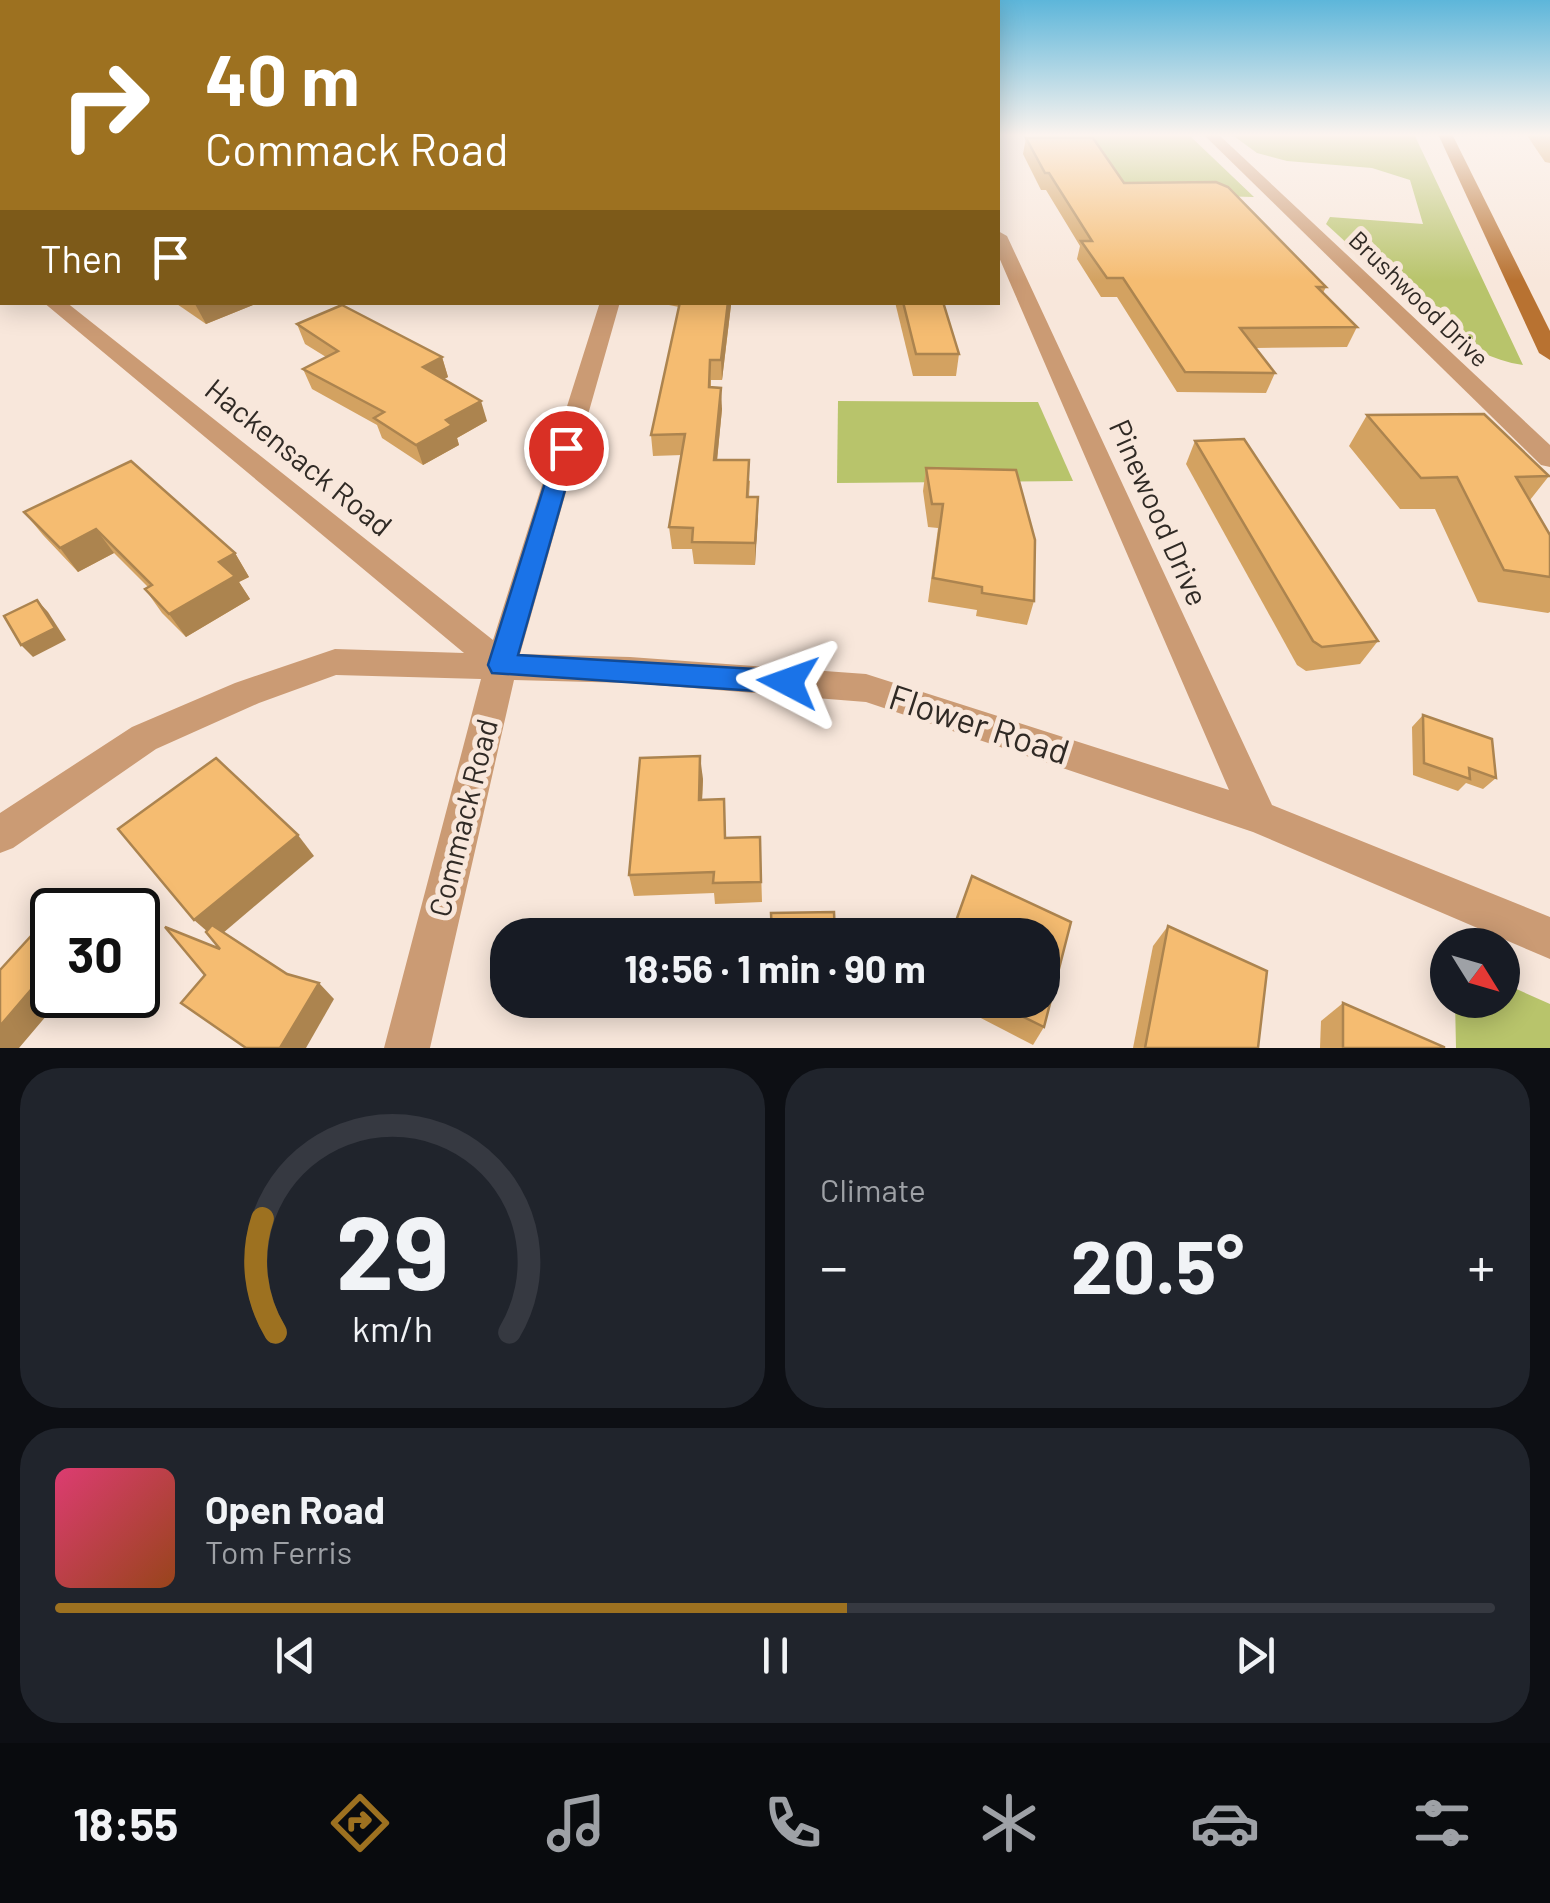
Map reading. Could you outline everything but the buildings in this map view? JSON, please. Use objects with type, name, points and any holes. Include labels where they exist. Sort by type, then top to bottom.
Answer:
[{"type":"main road","points":[[1468,183],[1550,353]]},
{"type":"street","name":"Brushwood Drive","points":[[1261,183],[1550,459]]},
{"type":"street","name":"Pinewood Drive","points":[[1000,240],[1259,816]]},
{"type":"street","name":"Hackensack Road","points":[[57,305],[502,665]]},
{"type":"street","name":"Commack Road","points":[[407,1048],[502,665],[609,305]]},
{"type":"street","name":"Flower Road","points":[[0,835],[144,738],[335,662],[502,665],[866,688],[1259,816],[1550,938]]},
{"type":"green space","points":[[1117,183],[1239,183],[1254,197],[1132,194]]},
{"type":"green space","points":[[1411,183],[1437,183],[1523,365],[1469,346],[1443,329],[1326,224],[1330,217],[1423,224]]},
{"type":"green space","points":[[838,401],[1038,402],[1073,481],[837,483]]},
{"type":"green space","points":[[1520,991],[1550,1004],[1550,1048],[1456,1048],[1455,1018],[1520,1018]]},
{"type":"route","points":[[566,448],[502,665],[788,682]]}]
